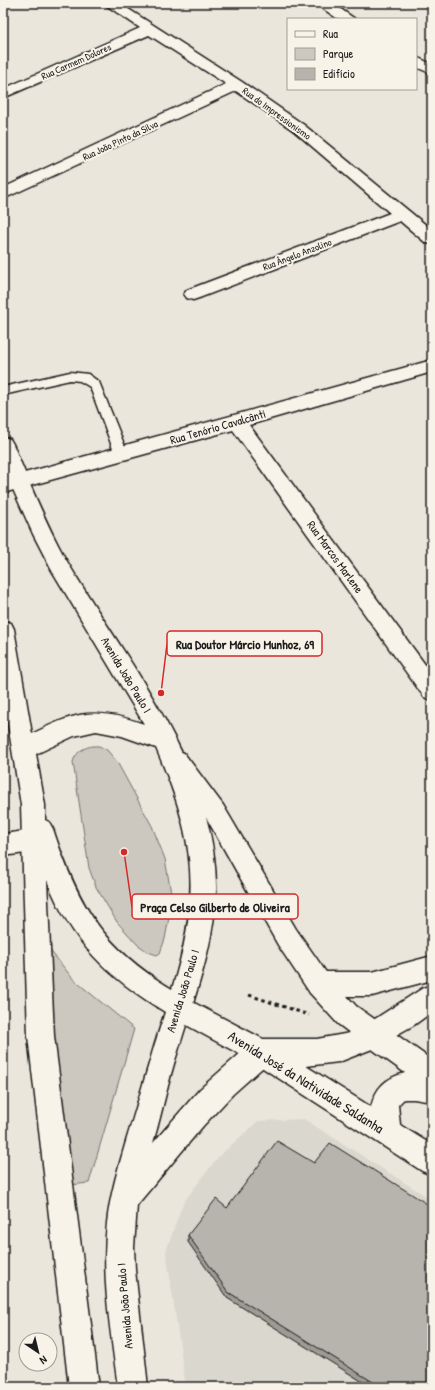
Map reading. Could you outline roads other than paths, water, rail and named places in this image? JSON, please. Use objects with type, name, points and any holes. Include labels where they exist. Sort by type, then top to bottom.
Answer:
[{"type":"street","name":"Rua do Impressionismo","points":[[110,3],[237,85],[299,128],[432,240]]},
{"type":"street","points":[[322,3],[346,18]]},
{"type":"street","name":"Rua Carmem Dolores","points":[[3,94],[150,28]]},
{"type":"street","points":[[417,62],[432,70]]},
{"type":"street","name":"Rua João Pinto da Silva","points":[[3,194],[237,85]]},
{"type":"street","name":"Rua Ângelo Anzolino","points":[[193,294],[402,214]]},
{"type":"street","name":"Rua Tenório Cavalcânti","points":[[11,484],[237,422],[432,366]]},
{"type":"street","name":"Rua Marcos Marlene","points":[[237,422],[432,691]]},
{"type":"street","name":"Avenida João Paulo I","points":[[3,444],[11,484],[36,522],[58,563],[144,704],[168,748],[193,812],[203,872],[204,914],[194,964],[164,1051],[124,1202],[120,1262],[133,1387]]},
{"type":"street","points":[[3,629],[34,804],[33,841],[41,1036],[84,1387]]},
{"type":"street","points":[[24,749],[63,730],[97,722],[128,728],[168,748],[215,812],[287,937],[319,984],[347,1015],[432,1076]]},
{"type":"street","name":"Avenida José da Natividade Saldanha","points":[[34,804],[50,860],[67,901],[89,935],[117,966],[146,989],[261,1052],[432,1161]]},
{"type":"street","points":[[3,845],[33,841]]},
{"type":"street","points":[[319,984],[372,984],[432,968]]},
{"type":"street","points":[[124,1202],[177,1135],[203,1105],[261,1052],[296,1053],[350,1046],[373,1035],[405,1016],[432,997]]},
{"type":"street","points":[[389,1134],[384,1122],[383,1111],[386,1100],[392,1093],[403,1086],[415,1086],[432,1089]]},
{"type":"lane","points":[[3,391],[70,376],[81,376],[90,379],[95,385],[121,454]]},
{"type":"place","name":"Rua Doutor Márcio Munhoz, 69","points":[[161,693]]},
{"type":"place","name":"Praça Celso Gilberto de Oliveira","points":[[124,852]]}]
